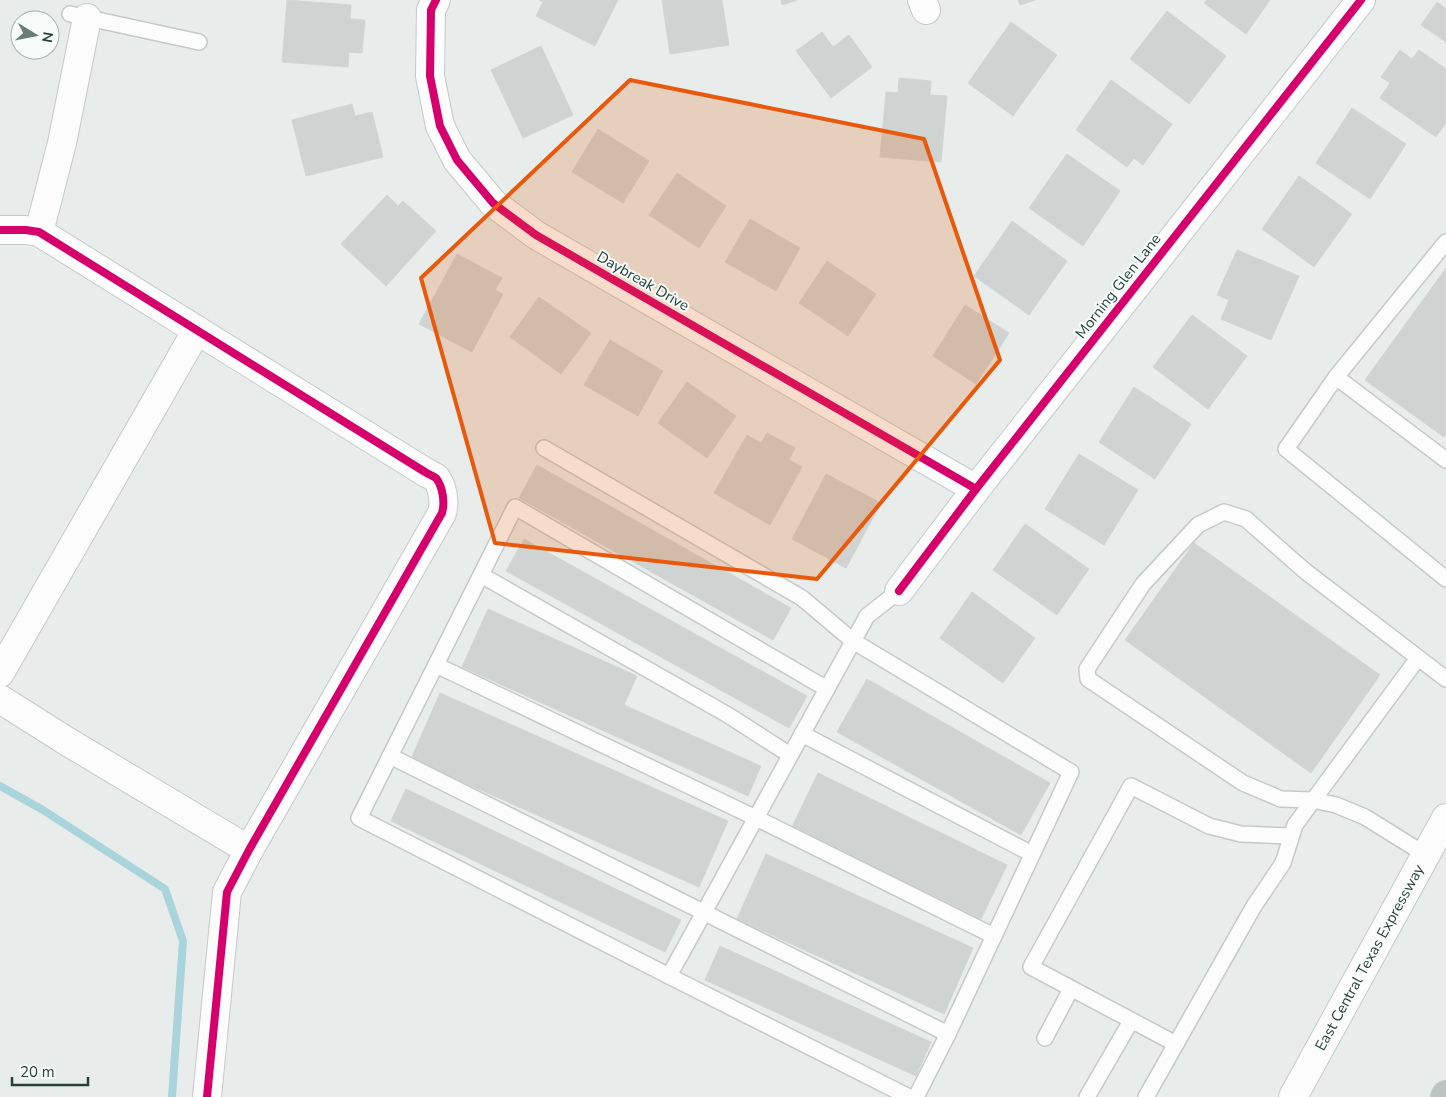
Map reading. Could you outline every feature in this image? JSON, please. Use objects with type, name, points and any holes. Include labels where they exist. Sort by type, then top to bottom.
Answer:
[{"type":"street","name":"Daybreak Drive","points":[[436,0],[431,10],[430,76],[440,126],[456,160],[492,203],[536,235],[976,489]]},
{"type":"street","name":"Morning Glen Lane","points":[[898,591],[976,489],[1361,0]]},
{"type":"street","points":[[39,232],[62,143],[79,16]]},
{"type":"street","points":[[0,230],[39,232],[436,479],[442,493],[444,506],[442,513],[249,850],[227,892],[207,1097]]},
{"type":"street","points":[[0,673],[197,330]]},
{"type":"street","points":[[0,699],[68,742],[249,850]]},
{"type":"street","name":"East Central Texas Expressway","points":[[1294,1097],[1446,818]]},
{"type":"lane","points":[[79,16],[199,42]]},
{"type":"lane","points":[[1446,242],[1336,377],[1286,449],[1446,579]]},
{"type":"lane","points":[[1336,377],[1446,460]]},
{"type":"lane","points":[[544,448],[802,598],[854,641],[1071,772],[948,1034],[916,1097]]},
{"type":"lane","points":[[827,688],[515,507],[359,818],[909,1097]]},
{"type":"lane","points":[[1426,855],[1366,817],[1336,804],[1313,800],[1281,799],[1244,783],[1088,679],[1087,669],[1143,584],[1198,525],[1224,512],[1246,519],[1304,571],[1446,679]]},
{"type":"lane","points":[[481,575],[728,715],[790,755]]},
{"type":"lane","points":[[669,976],[867,616],[898,591]]},
{"type":"lane","points":[[1146,1097],[1254,906],[1283,863],[1295,825],[1418,658]]},
{"type":"lane","points":[[436,665],[756,818],[994,936]]},
{"type":"lane","points":[[802,734],[1032,854]]},
{"type":"lane","points":[[390,756],[948,1034]]},
{"type":"lane","points":[[1176,1044],[1031,967],[1131,786],[1209,826],[1241,834],[1291,836]]},
{"type":"lane","points":[[1045,1038],[1071,989]]},
{"type":"lane","points":[[1087,1097],[1131,1021]]},
{"type":"highlighted area","points":[[630,80],[924,139],[1000,360],[817,579],[495,543],[421,278]]},
{"type":"building","points":[[287,0],[351,5],[350,19],[365,20],[362,53],[349,52],[348,67],[282,62]]},
{"type":"building","points":[[539,0],[618,0],[595,46],[536,16],[543,2]]},
{"type":"building","points":[[662,0],[722,0],[729,45],[670,54]]},
{"type":"building","points":[[781,0],[797,0],[782,5]]},
{"type":"building","points":[[1018,0],[1035,0],[1020,5]]},
{"type":"building","points":[[1207,0],[1270,0],[1246,34],[1204,3]]},
{"type":"building","points":[[1437,2],[1446,9],[1446,42],[1421,25]]},
{"type":"building","points":[[1167,11],[1226,56],[1189,104],[1130,59]]},
{"type":"building","points":[[1011,22],[1057,55],[1013,116],[968,83]]},
{"type":"building","points":[[822,32],[833,47],[849,35],[872,67],[831,98],[796,51]]},
{"type":"building","points":[[541,46],[573,115],[523,138],[491,70]]},
{"type":"building","points":[[1400,50],[1412,59],[1419,50],[1446,69],[1446,123],[1436,137],[1380,98],[1390,83],[1381,77]]},
{"type":"building","points":[[899,78],[931,81],[930,95],[947,96],[941,162],[880,157],[886,92],[898,93]]},
{"type":"building","points":[[1111,80],[1172,124],[1143,165],[1134,158],[1127,167],[1076,130]]},
{"type":"building","points":[[352,104],[355,116],[372,112],[383,157],[306,176],[292,120]]},
{"type":"building","points":[[1352,108],[1406,144],[1370,199],[1316,163]]},
{"type":"building","points":[[598,129],[649,161],[623,203],[572,172]]},
{"type":"building","points":[[1067,154],[1120,191],[1083,246],[1029,208]]},
{"type":"building","points":[[677,173],[726,206],[699,248],[649,215]]},
{"type":"building","points":[[1299,176],[1352,214],[1314,267],[1262,229]]},
{"type":"building","points":[[387,195],[398,206],[403,201],[436,231],[386,286],[341,244]]},
{"type":"building","points":[[750,219],[800,248],[776,291],[725,262]]},
{"type":"building","points":[[1012,221],[1067,261],[1029,315],[974,276]]},
{"type":"building","points":[[1237,250],[1299,276],[1271,340],[1221,319],[1229,300],[1217,295]]},
{"type":"building","points":[[457,254],[502,278],[495,290],[503,294],[472,352],[419,324]]},
{"type":"building","points":[[827,261],[876,294],[848,336],[799,303]]},
{"type":"building","points":[[1446,268],[1446,434],[1444,437],[1365,380]]},
{"type":"building","points":[[539,297],[591,333],[561,374],[510,337]]},
{"type":"building","points":[[965,305],[1009,333],[976,384],[933,356]]},
{"type":"building","points":[[1192,315],[1247,356],[1208,409],[1153,367]]},
{"type":"building","points":[[610,340],[663,371],[638,416],[584,385]]},
{"type":"building","points":[[687,382],[736,416],[707,458],[658,423]]},
{"type":"building","points":[[1134,387],[1191,424],[1155,479],[1099,442]]},
{"type":"building","points":[[767,433],[795,448],[789,460],[802,467],[770,525],[714,493],[747,435],[761,443]]},
{"type":"building","points":[[1079,454],[1138,490],[1104,545],[1045,509]]},
{"type":"building","points":[[537,465],[791,608],[773,640],[519,498]]},
{"type":"building","points":[[826,474],[881,503],[846,568],[792,539]]},
{"type":"building","points":[[1025,524],[1089,569],[1057,615],[993,570]]},
{"type":"building","points":[[524,539],[807,696],[789,728],[506,571]]},
{"type":"building","points":[[1194,543],[1380,675],[1311,773],[1125,640]]},
{"type":"building","points":[[972,592],[1035,638],[1003,683],[940,638]]},
{"type":"building","points":[[488,609],[637,676],[624,705],[761,766],[748,796],[462,667]]},
{"type":"building","points":[[867,679],[1050,783],[1021,835],[837,732]]},
{"type":"building","points":[[440,693],[728,821],[699,887],[411,759]]},
{"type":"building","points":[[818,773],[1007,865],[981,919],[792,827]]},
{"type":"building","points":[[406,789],[681,920],[665,952],[391,821]]},
{"type":"building","points":[[766,854],[973,948],[944,1014],[737,919]]},
{"type":"building","points":[[720,946],[931,1042],[916,1076],[705,980]]},
{"type":"waterway","points":[[0,786],[43,810],[165,889],[183,941],[172,1097]]},
{"type":"cycle path","points":[[436,0],[431,10],[430,76],[440,126],[457,160],[493,203],[536,235],[976,489]]},
{"type":"cycle path","points":[[899,591],[976,489],[1361,0]]},
{"type":"cycle path","points":[[0,230],[39,232],[436,478],[442,490],[442,513],[249,850],[227,892],[207,1097]]}]
